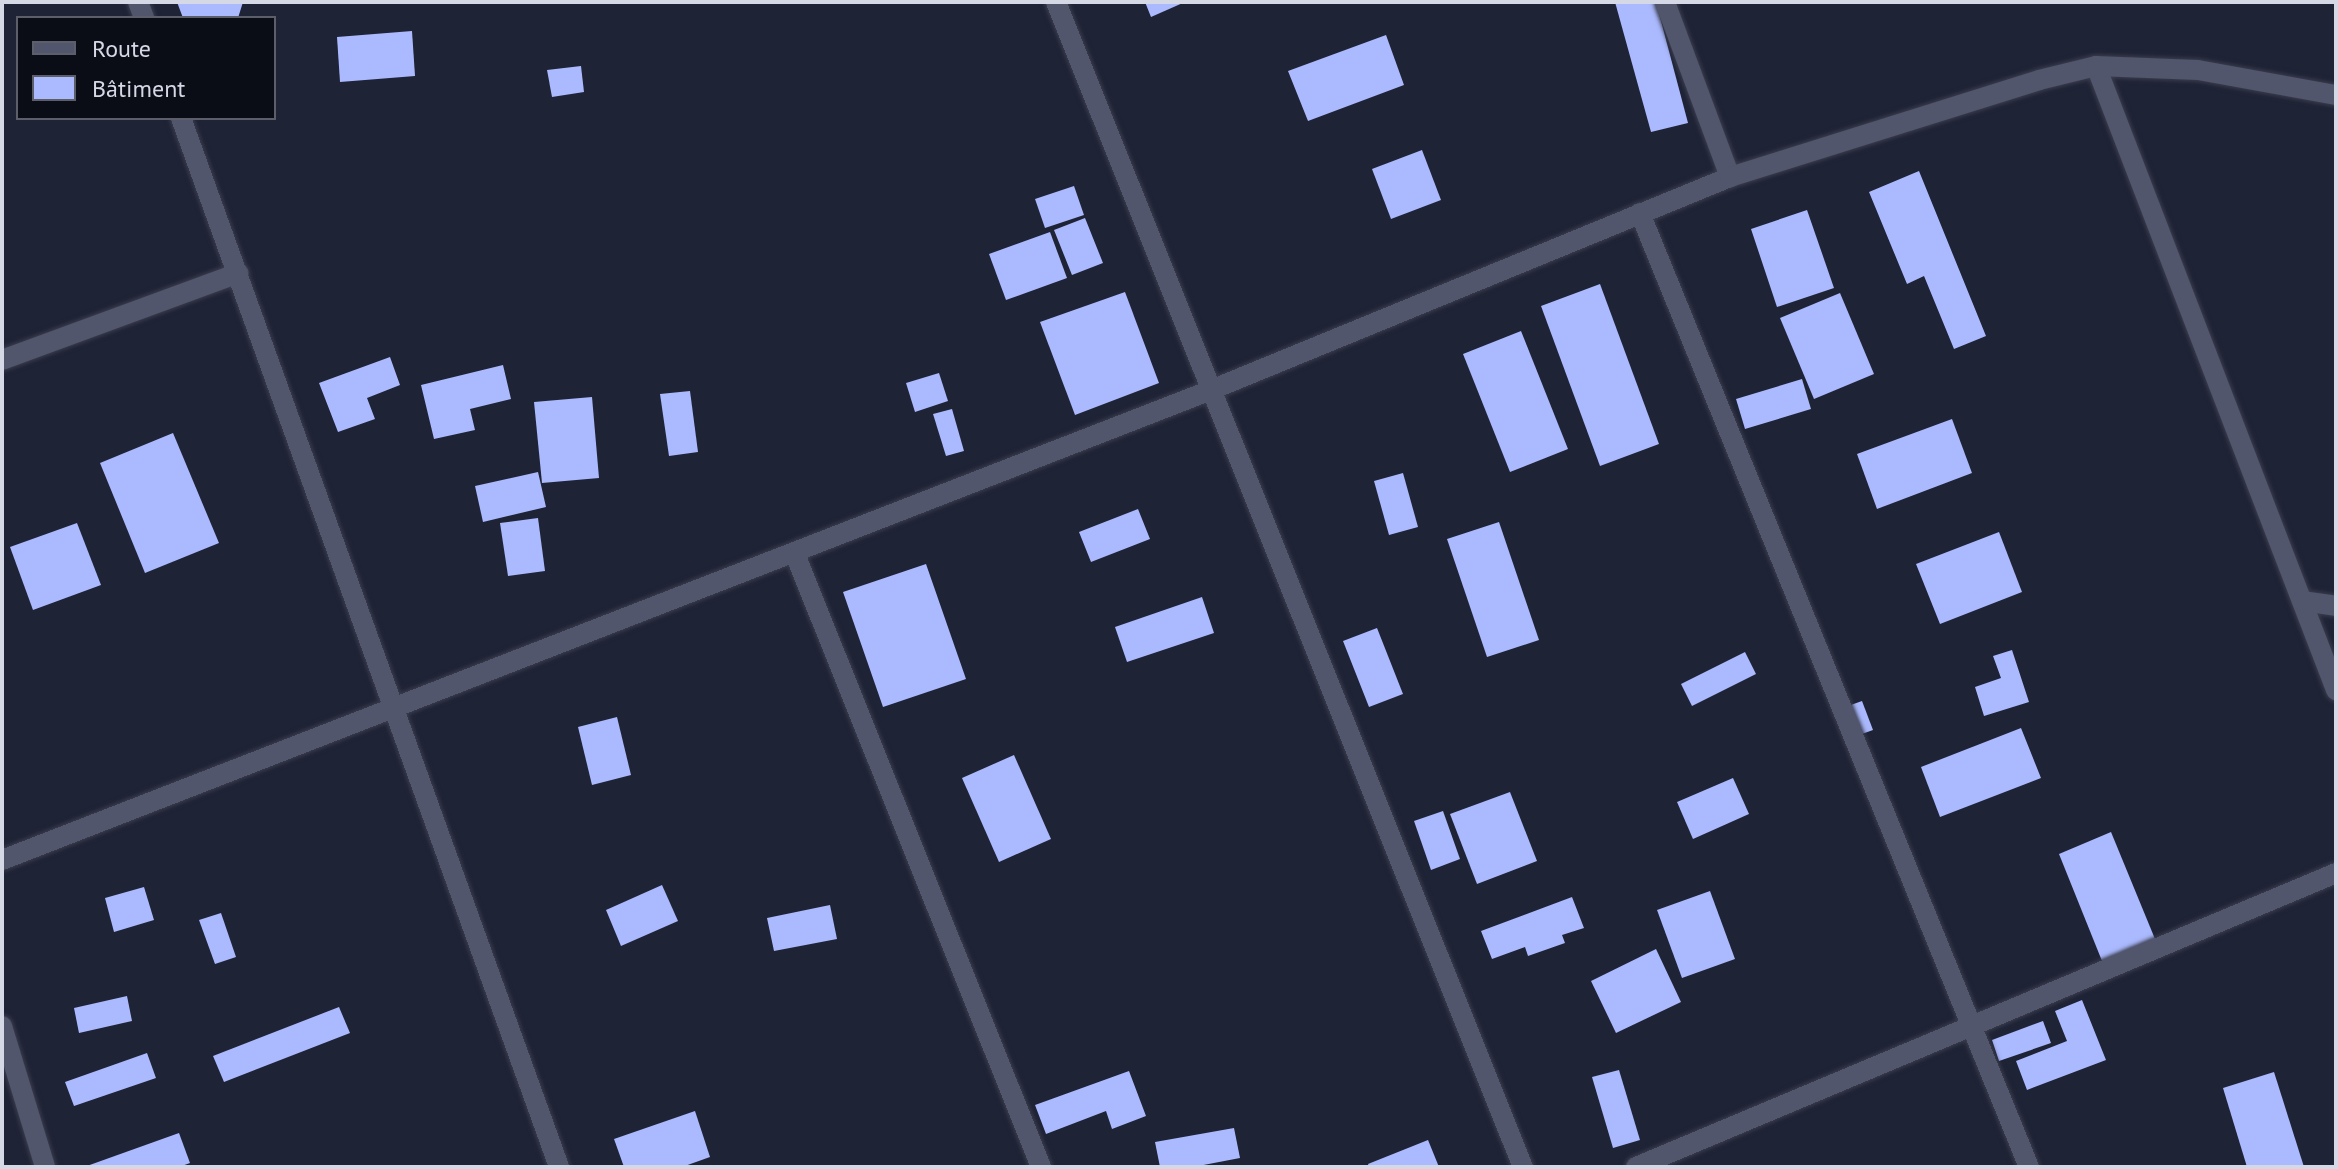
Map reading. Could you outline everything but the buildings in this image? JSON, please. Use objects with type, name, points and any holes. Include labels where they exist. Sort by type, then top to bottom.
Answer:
[{"type":"street","points":[[1056,2],[1523,1167]]},
{"type":"street","points":[[1665,2],[1730,177]]},
{"type":"street","points":[[2096,66],[2336,690]]},
{"type":"street","points":[[2,860],[394,705],[795,554],[1211,390],[1730,177],[2039,80],[2096,66],[2198,70],[2336,95]]},
{"type":"street","points":[[182,120],[559,1167]]},
{"type":"street","points":[[1640,213],[1969,1027],[2029,1167]]},
{"type":"street","points":[[2,360],[239,273]]},
{"type":"street","points":[[795,554],[1041,1167]]},
{"type":"street","points":[[2302,601],[2336,606]]},
{"type":"street","points":[[1636,1167],[2336,873]]},
{"type":"street","points":[[2,1026],[45,1167]]}]
